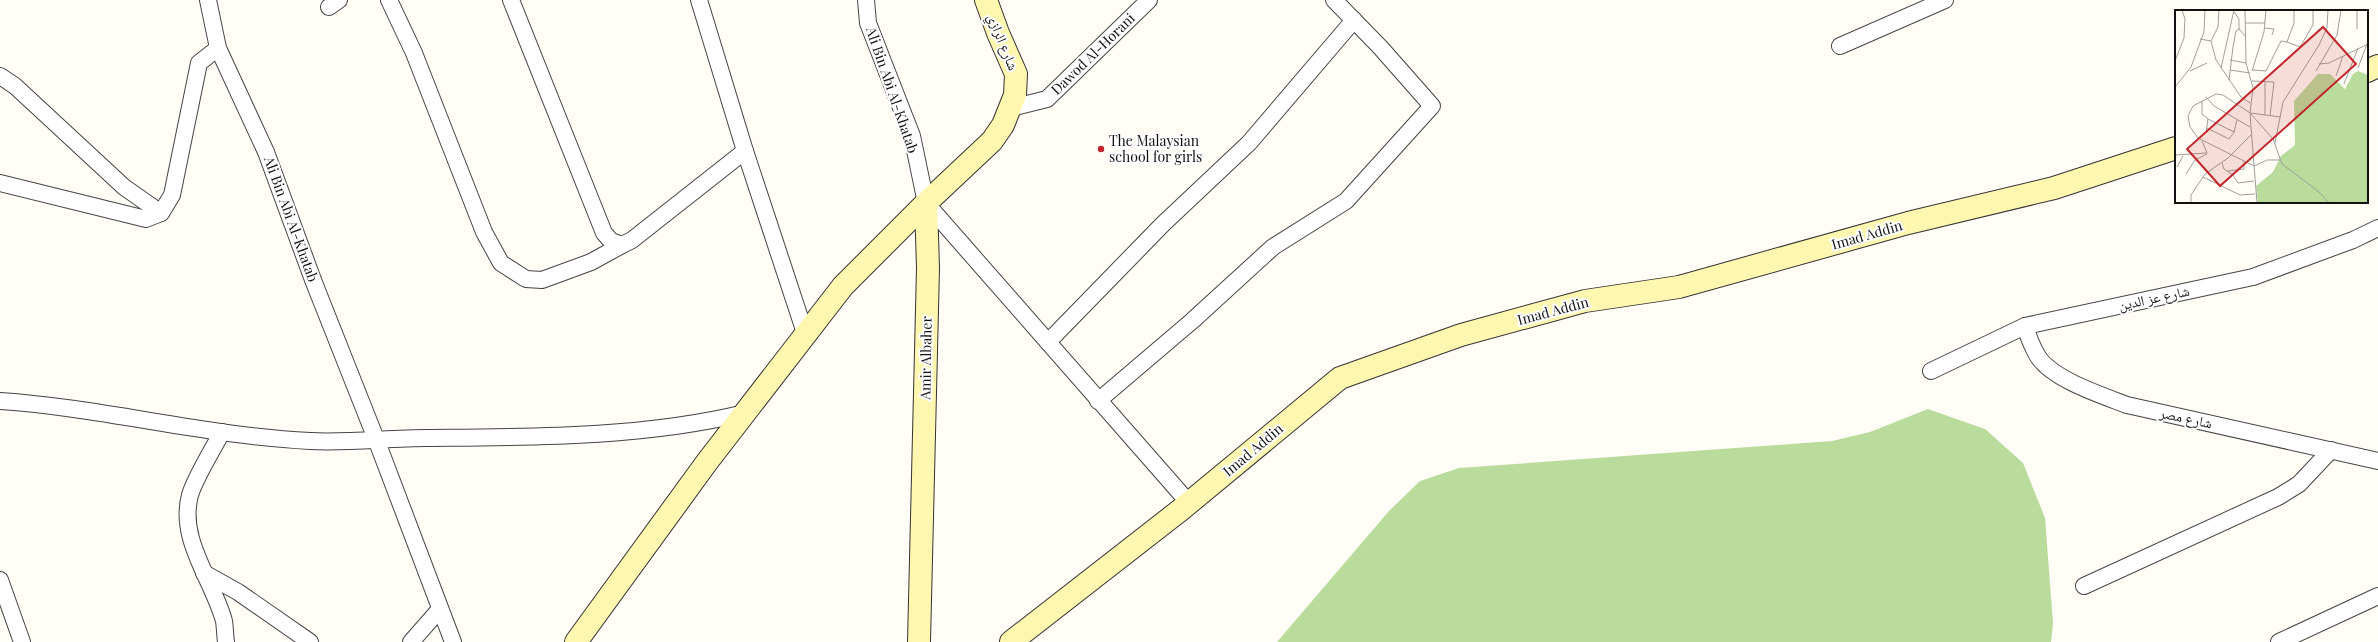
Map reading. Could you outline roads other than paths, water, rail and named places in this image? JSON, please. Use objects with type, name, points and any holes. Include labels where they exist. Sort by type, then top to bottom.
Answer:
[{"type":"street","name":"Ali Bin Abi Al-Khatab","points":[[208,0],[218,48],[266,152],[313,280],[376,438],[453,642]]},
{"type":"street","points":[[389,0],[414,53],[484,232],[501,263],[526,279],[542,280],[591,262],[632,240],[745,151]]},
{"type":"street","points":[[511,0],[604,233],[611,241],[622,245]]},
{"type":"street","points":[[699,0],[745,151],[806,333]]},
{"type":"street","name":"Ali Bin Abi Al-Khatab","points":[[866,0],[868,23],[912,136],[926,203]]},
{"type":"street","name":"شارع الرازي","points":[[986,0],[998,33],[1016,74],[1017,83],[1011,108]]},
{"type":"street","name":"Dawod Al-Horani","points":[[1011,108],[1047,99],[1149,0]]},
{"type":"street","points":[[1098,401],[1192,321],[1273,247],[1346,201],[1432,106],[1380,47],[1334,0]]},
{"type":"street","points":[[1840,46],[1945,0]]},
{"type":"street","points":[[1048,342],[1163,224],[1249,143],[1354,20]]},
{"type":"street","points":[[0,183],[146,219],[161,213],[172,195],[199,63],[218,48]]},
{"type":"street","points":[[2368,71],[2378,66]]},
{"type":"street","points":[[0,76],[38,106],[124,187],[161,213]]},
{"type":"street","points":[[576,642],[745,413],[843,286],[926,203],[986,149],[998,134],[1011,108]]},
{"type":"street","name":"Imad Addin","points":[[1011,642],[1189,503],[1340,378],[1461,335],[1570,305],[1679,287],[1908,223],[2054,188],[2175,148]]},
{"type":"street","points":[[926,203],[1189,503]]},
{"type":"street","name":"Amir Albaher","points":[[919,642],[928,268],[926,203]]},
{"type":"street","name":"شارع عز الدين","points":[[1931,372],[2025,326],[2253,276],[2353,240],[2378,228]]},
{"type":"street","name":"شارع مصر","points":[[2025,326],[2037,356],[2064,378],[2087,390],[2127,405],[2378,461]]},
{"type":"street","points":[[0,401],[138,418],[222,432],[311,441],[376,438],[566,437],[702,423],[745,413]]},
{"type":"street","points":[[222,432],[190,495],[189,514],[191,536],[204,573],[224,621],[226,642]]},
{"type":"street","points":[[2084,586],[2278,497],[2299,484],[2331,450]]},
{"type":"street","points":[[204,573],[238,592],[310,642]]},
{"type":"street","points":[[0,580],[22,642]]},
{"type":"street","points":[[2279,642],[2378,596]]},
{"type":"street","points":[[411,642],[440,609]]},
{"type":"place","name":"The Malaysian school for girls","points":[[1101,149]]}]
